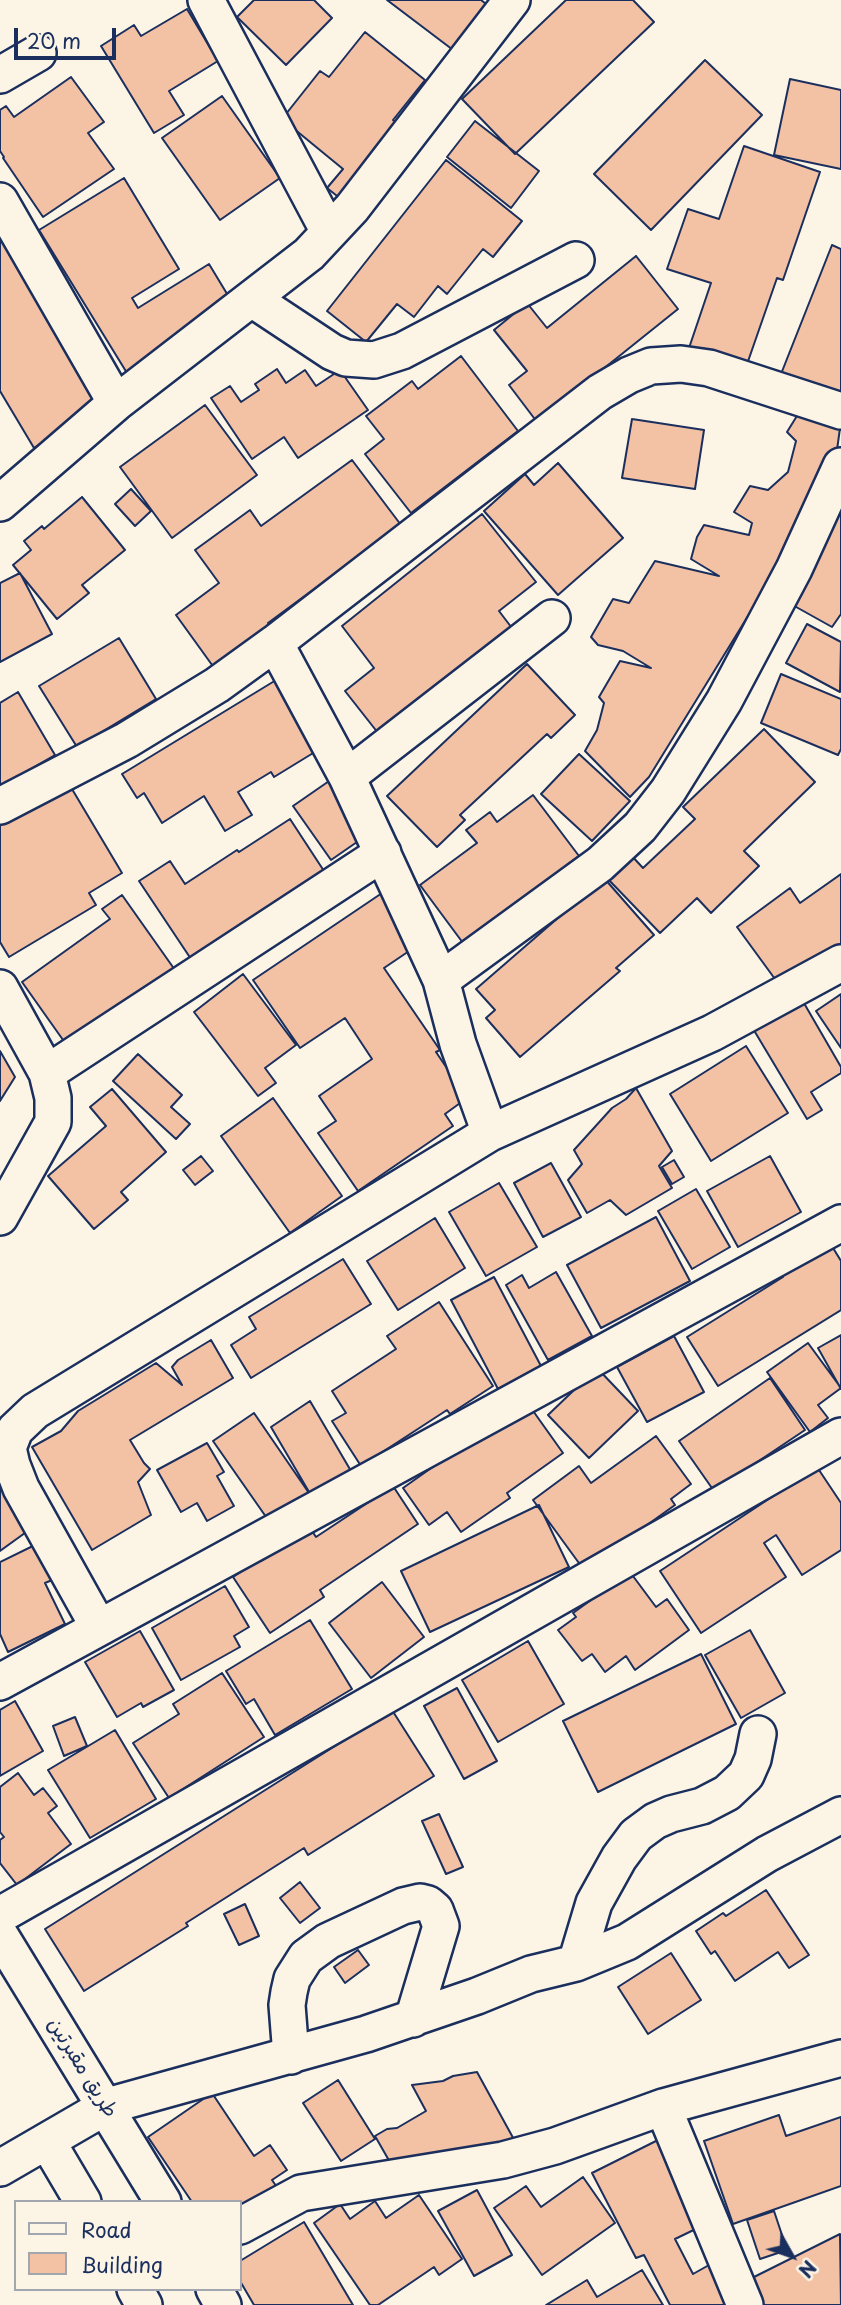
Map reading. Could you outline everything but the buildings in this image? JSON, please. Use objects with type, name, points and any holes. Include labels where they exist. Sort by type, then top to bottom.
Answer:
[{"type":"street","points":[[205,0],[330,232]]},
{"type":"street","points":[[0,503],[116,403],[309,254],[352,208],[512,0]]},
{"type":"street","points":[[0,75],[38,53]]},
{"type":"street","points":[[0,201],[116,403]]},
{"type":"street","points":[[252,299],[332,352],[346,358],[374,360],[402,351],[576,260]]},
{"type":"street","points":[[0,806],[177,711],[275,643],[600,392],[629,375],[651,366],[681,364],[709,368],[841,411]]},
{"type":"street","points":[[441,980],[600,864],[640,827],[668,791],[724,701],[794,569],[841,466]]},
{"type":"street","points":[[347,777],[552,618]]},
{"type":"street","points":[[275,643],[347,777],[441,980],[458,1044],[490,1133]]},
{"type":"street","points":[[47,1073],[383,853]]},
{"type":"street","points":[[98,1626],[20,1488],[8,1448],[15,1430],[35,1411],[490,1133],[712,1034],[841,963]]},
{"type":"street","points":[[0,988],[47,1073],[53,1098],[53,1122],[0,1217]]},
{"type":"street","points":[[0,1682],[98,1626],[841,1223]]},
{"type":"street","points":[[0,1915],[841,1436]]},
{"type":"street","points":[[576,1964],[594,1903],[619,1858],[636,1835],[655,1821],[702,1806],[727,1793],[746,1775],[753,1759],[758,1734]]},
{"type":"street","points":[[0,2168],[107,2106],[291,2056],[412,2019],[531,1975],[576,1964],[627,1942],[767,1854],[841,1815]]},
{"type":"street","points":[[291,2056],[287,2005],[292,1979],[306,1957],[328,1941],[403,1906],[420,1902],[435,1910],[441,1926],[412,2019]]},
{"type":"street","name":"طريق مقبرتين","points":[[0,1935],[107,2106],[162,2200]]},
{"type":"street","points":[[242,2225],[301,2193],[503,2160],[555,2146],[663,2107],[841,2058]]},
{"type":"street","points":[[663,2107],[745,2305]]},
{"type":"street","points":[[47,2141],[82,2200]]}]
